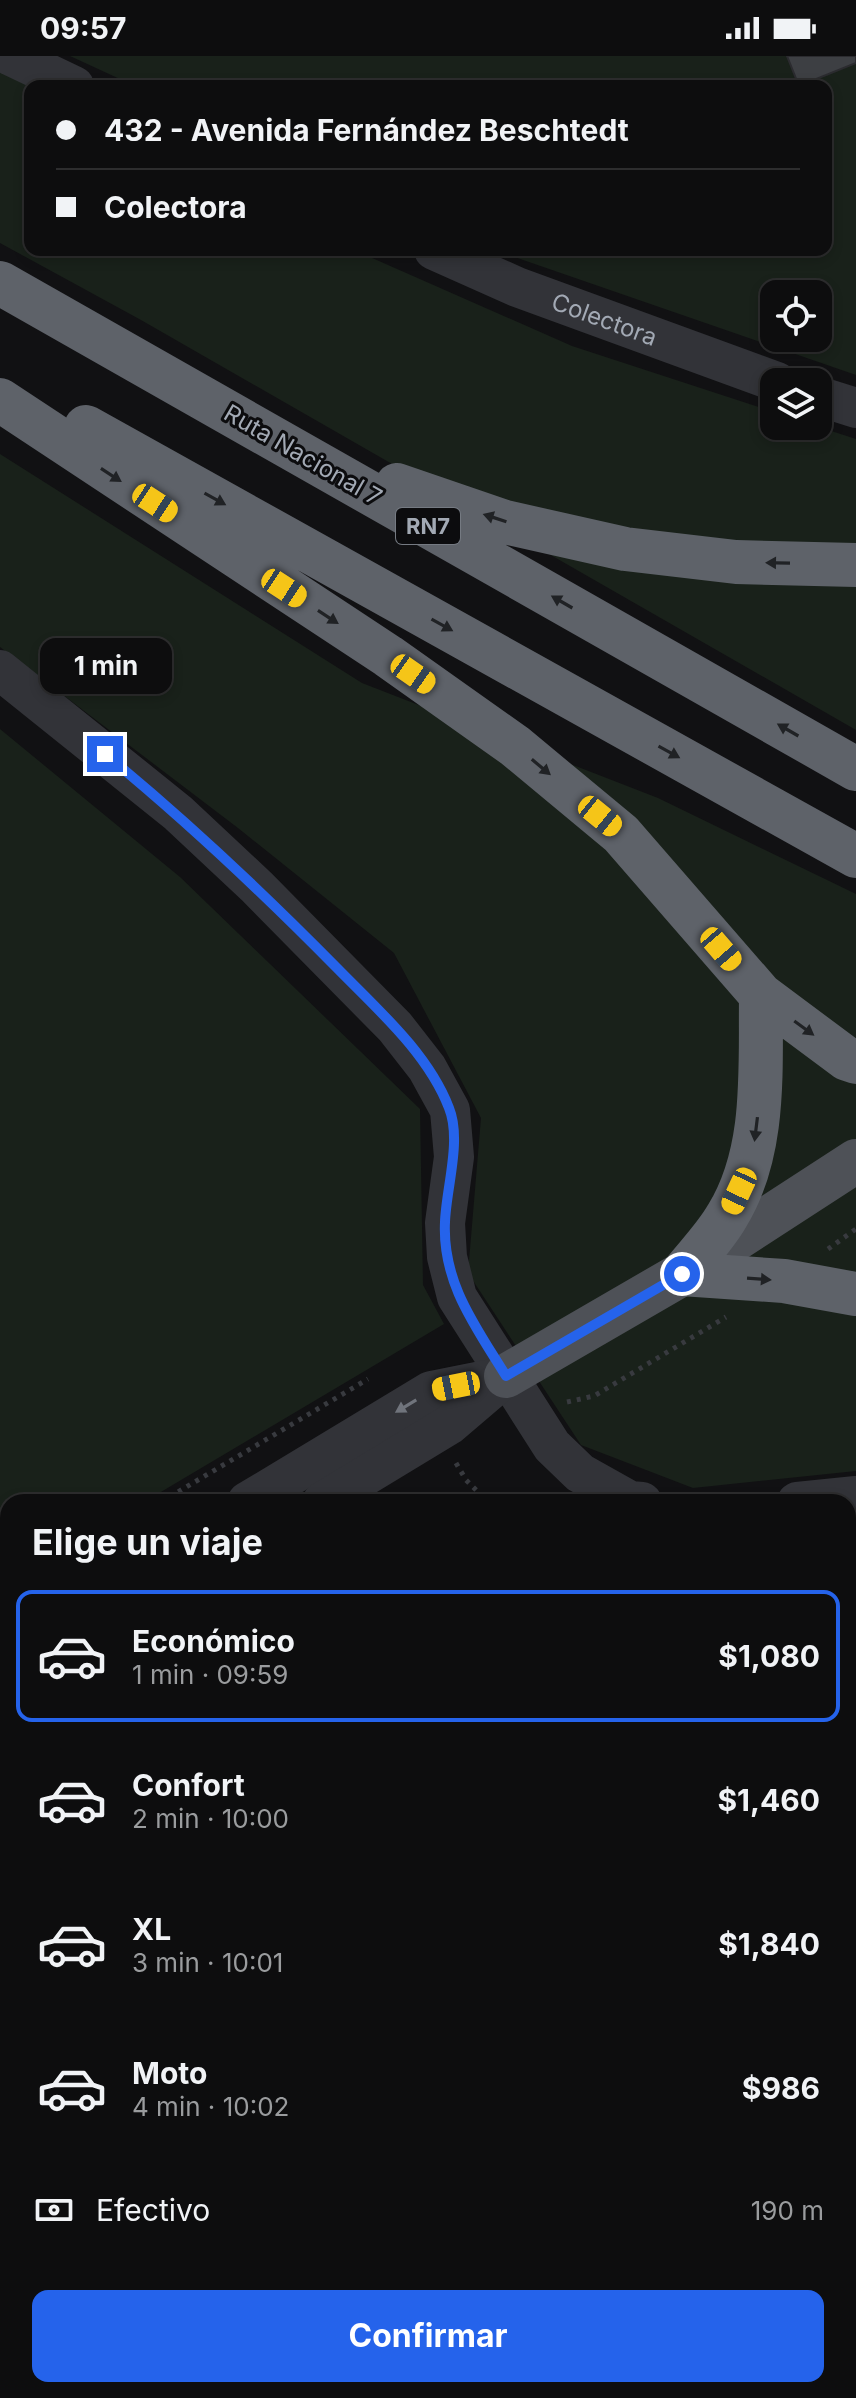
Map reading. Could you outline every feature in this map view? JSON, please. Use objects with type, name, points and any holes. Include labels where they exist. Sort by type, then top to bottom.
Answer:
[{"type":"highway","points":[[0,280],[141,341],[404,488],[505,522],[625,549],[736,562],[856,565]]},
{"type":"highway","name":"Ruta Nacional 7","points":[[0,280],[856,769]]},
{"type":"highway","points":[[0,379],[856,856]]},
{"type":"highway","points":[[0,400],[388,656],[515,746],[621,834],[761,995],[847,1059],[856,1062]]},
{"type":"highway","points":[[682,1274],[727,1217],[751,1166],[759,1103],[761,995]]},
{"type":"highway","points":[[682,1274],[784,1281],[856,1294]]},
{"type":"main road","points":[[518,1394],[682,1274],[856,1161]]},
{"type":"street","points":[[11,56],[61,80]]},
{"type":"street","name":"Colectora","points":[[447,256],[517,287],[760,376]]},
{"type":"street","points":[[832,400],[856,408]]},
{"type":"street","points":[[0,670],[178,813],[257,887],[395,1027],[427,1068],[450,1110],[454,1157],[445,1223],[457,1297],[552,1446],[580,1473],[618,1494]]},
{"type":"street","points":[[260,1494],[431,1391],[518,1394]]},
{"type":"street","points":[[335,1494],[449,1425],[518,1394]]},
{"type":"path","points":[[784,1281],[856,1229]]},
{"type":"path","points":[[518,1394],[594,1396],[729,1316]]},
{"type":"path","points":[[174,1494],[368,1379]]},
{"type":"path","points":[[449,1425],[453,1458],[466,1480],[480,1494]]},
{"type":"shaded area","points":[[70,56],[856,56],[856,375],[789,352],[832,352],[832,280],[760,280],[760,342],[511,256],[832,256],[832,80],[122,80]]},
{"type":"shaded area","points":[[0,66],[24,82],[24,256],[368,256],[572,346],[760,407],[760,440],[832,440],[832,431],[856,439],[856,730],[141,320],[0,243]]},
{"type":"shaded area","points":[[0,454],[362,683],[658,798],[856,894],[856,1471],[693,1488],[581,1445],[468,1273],[481,1118],[394,953],[238,828],[0,647]]},
{"type":"shaded area","points":[[0,729],[180,877],[420,1109],[423,1285],[444,1324],[157,1494],[0,1494]]},
{"type":"building","points":[[787,56],[856,56],[856,63],[814,80],[797,80]]},
{"type":"route","points":[[105,754],[178,813],[257,887],[395,1027],[427,1068],[450,1110],[454,1157],[445,1223],[447,1257],[457,1297],[506,1376],[682,1274]]}]
